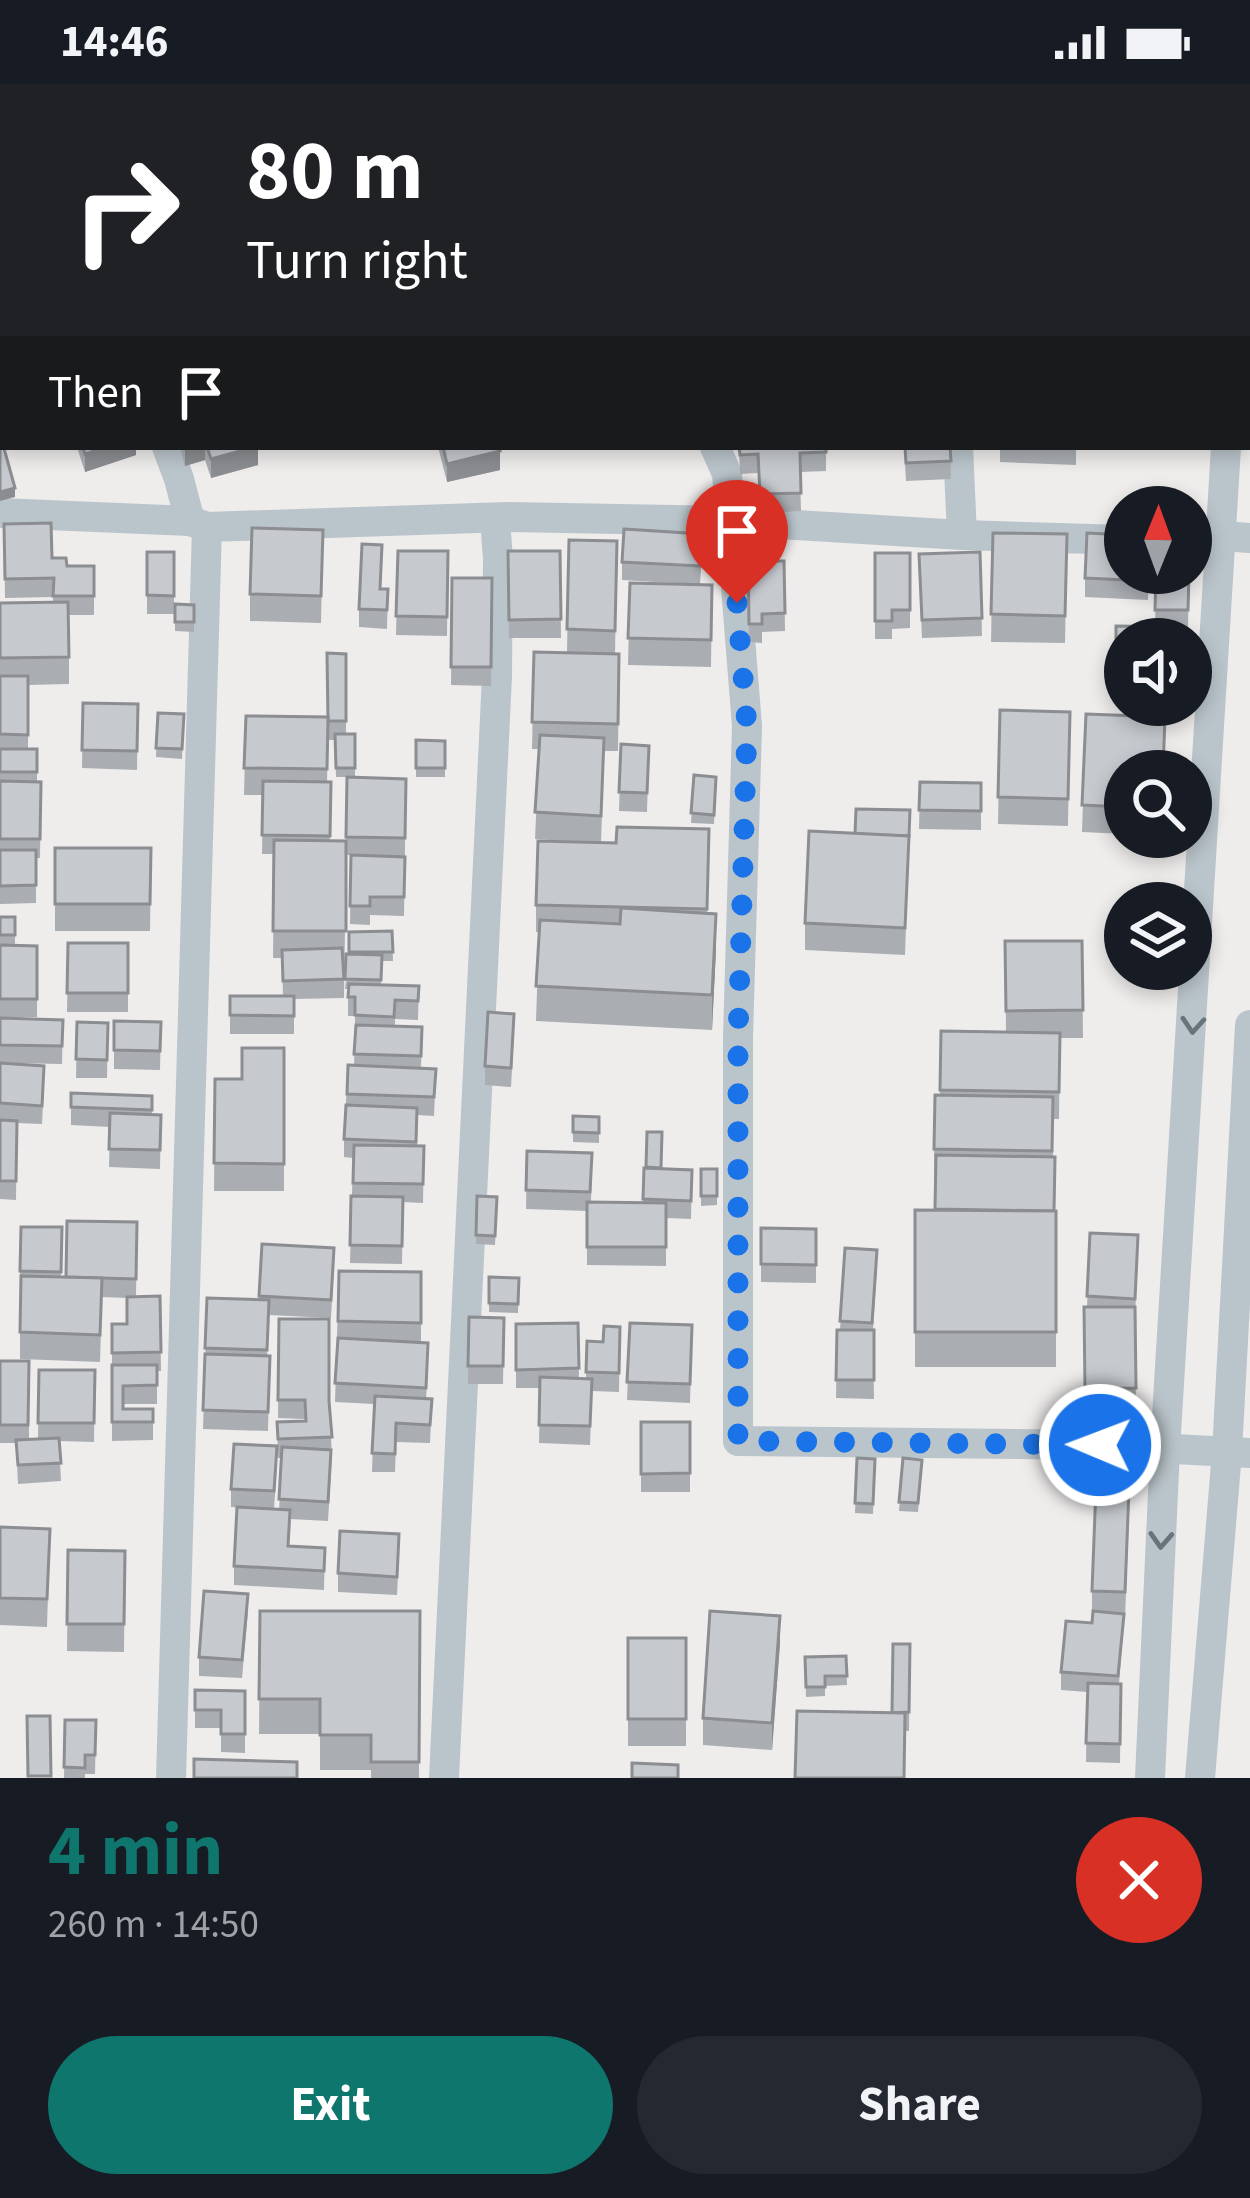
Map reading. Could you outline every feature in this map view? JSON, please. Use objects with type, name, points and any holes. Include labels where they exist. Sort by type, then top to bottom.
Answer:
[{"type":"street","points":[[168,450],[198,524],[171,1778]]},
{"type":"street","points":[[716,450],[727,474],[747,726],[738,1038],[738,1441],[1239,1453]]},
{"type":"street","points":[[958,450],[962,535]]},
{"type":"street","points":[[1150,1778],[1165,1449],[1226,450]]},
{"type":"street","points":[[0,513],[198,524],[730,521],[1104,539]]},
{"type":"street","points":[[444,1778],[497,676],[495,519]]},
{"type":"street","points":[[1200,1778],[1239,1453],[1250,1025]]},
{"type":"building","points":[[0,450],[4,450],[15,488],[0,492]]},
{"type":"building","points":[[208,450],[244,450],[211,459]]},
{"type":"building","points":[[444,450],[500,450],[500,451],[447,464]]},
{"type":"building","points":[[739,450],[826,450],[800,453],[801,493],[760,494],[758,454],[740,455]]},
{"type":"building","points":[[905,450],[950,450],[951,461],[906,463]]},
{"type":"building","points":[[51,523],[52,558],[66,558],[67,566],[94,566],[94,596],[53,596],[54,578],[5,579],[4,524]]},
{"type":"building","points":[[252,528],[323,530],[321,596],[250,594]]},
{"type":"building","points":[[624,529],[702,534],[700,566],[622,562]]},
{"type":"building","points":[[993,533],[1067,534],[1065,616],[991,614]]},
{"type":"building","points":[[1087,533],[1104,534],[1104,579],[1085,578]]},
{"type":"building","points":[[569,540],[617,541],[615,631],[567,629]]},
{"type":"building","points":[[362,544],[382,545],[380,589],[388,589],[387,610],[359,609]]},
{"type":"building","points":[[398,551],[448,551],[447,617],[396,616]]},
{"type":"building","points":[[508,551],[560,551],[561,619],[509,620]]},
{"type":"building","points":[[147,552],[174,552],[174,596],[147,595]]},
{"type":"building","points":[[980,552],[982,618],[922,620],[919,554]]},
{"type":"building","points":[[875,553],[910,553],[910,610],[892,610],[892,621],[875,621]]},
{"type":"building","points":[[748,554],[784,561],[785,613],[762,614],[762,624],[749,624]]},
{"type":"building","points":[[452,578],[492,578],[491,667],[451,667]]},
{"type":"building","points":[[630,583],[712,585],[711,640],[628,638]]},
{"type":"building","points":[[1155,594],[1188,594],[1188,610],[1155,610]]},
{"type":"building","points":[[68,602],[69,657],[0,658],[0,603]]},
{"type":"building","points":[[175,604],[194,605],[194,622],[175,622]]},
{"type":"building","points":[[534,652],[619,654],[618,724],[532,722]]},
{"type":"building","points":[[327,653],[346,654],[346,721],[328,721]]},
{"type":"building","points":[[0,676],[28,676],[28,735],[0,734]]},
{"type":"building","points":[[83,703],[138,704],[137,751],[82,750]]},
{"type":"building","points":[[1000,710],[1070,712],[1068,799],[998,797]]},
{"type":"building","points":[[158,713],[184,714],[182,749],[156,748]]},
{"type":"building","points":[[1086,714],[1104,715],[1104,726],[1165,726],[1164,750],[1104,750],[1104,806],[1082,805]]},
{"type":"building","points":[[246,716],[328,717],[327,769],[244,768]]},
{"type":"building","points":[[335,734],[355,734],[355,768],[336,768]]},
{"type":"building","points":[[540,735],[604,738],[601,816],[535,812]]},
{"type":"building","points":[[416,740],[445,741],[445,768],[416,768]]},
{"type":"building","points":[[621,744],[649,746],[647,793],[619,792]]},
{"type":"building","points":[[0,749],[37,749],[37,772],[0,772]]},
{"type":"building","points":[[694,775],[716,777],[714,815],[691,813]]},
{"type":"building","points":[[347,777],[406,779],[405,838],[346,837]]},
{"type":"building","points":[[0,781],[41,782],[40,839],[0,839]]},
{"type":"building","points":[[263,781],[331,782],[330,836],[262,835]]},
{"type":"building","points":[[920,782],[981,783],[981,811],[919,810]]},
{"type":"building","points":[[856,809],[910,810],[909,836],[855,834]]},
{"type":"building","points":[[617,827],[709,829],[707,909],[536,905],[538,841],[616,843]]},
{"type":"building","points":[[809,831],[909,836],[905,928],[805,923]]},
{"type":"building","points":[[274,840],[346,841],[346,931],[273,931]]},
{"type":"building","points":[[55,848],[151,848],[150,904],[55,904]]},
{"type":"building","points":[[0,850],[36,850],[36,885],[0,886]]},
{"type":"building","points":[[351,855],[405,857],[404,897],[370,897],[370,906],[350,906]]},
{"type":"building","points":[[621,908],[716,914],[712,995],[536,986],[540,920],[620,924]]},
{"type":"building","points":[[0,917],[15,917],[15,935],[0,935]]},
{"type":"building","points":[[392,931],[393,952],[349,952],[349,932]]},
{"type":"building","points":[[1005,941],[1082,941],[1083,1010],[1006,1011]]},
{"type":"building","points":[[68,943],[128,943],[128,993],[67,993]]},
{"type":"building","points":[[0,945],[37,946],[37,999],[0,999]]},
{"type":"building","points":[[342,948],[344,979],[283,981],[282,950]]},
{"type":"building","points":[[346,954],[382,955],[381,980],[345,979]]},
{"type":"building","points":[[349,984],[419,986],[418,1001],[395,1000],[394,1017],[355,1015]]},
{"type":"building","points":[[230,996],[294,996],[294,1016],[230,1015]]},
{"type":"building","points":[[488,1012],[514,1014],[511,1068],[485,1066]]},
{"type":"building","points":[[0,1018],[63,1020],[62,1046],[0,1045]]},
{"type":"building","points":[[114,1021],[161,1022],[160,1051],[114,1050]]},
{"type":"building","points":[[77,1022],[108,1023],[107,1060],[76,1059]]},
{"type":"building","points":[[356,1025],[422,1027],[421,1056],[354,1054]]},
{"type":"building","points":[[941,1031],[1060,1033],[1059,1092],[940,1090]]},
{"type":"building","points":[[242,1048],[284,1048],[284,1164],[214,1163],[215,1079],[242,1079]]},
{"type":"building","points":[[0,1063],[44,1066],[42,1106],[0,1103]]},
{"type":"building","points":[[348,1065],[436,1069],[434,1097],[347,1094]]},
{"type":"building","points":[[71,1093],[152,1096],[152,1110],[71,1107]]},
{"type":"building","points":[[935,1095],[1053,1097],[1052,1151],[934,1149]]},
{"type":"building","points":[[346,1105],[417,1108],[416,1142],[344,1139]]},
{"type":"building","points":[[110,1113],[161,1115],[160,1150],[109,1149]]},
{"type":"building","points":[[573,1116],[599,1117],[599,1133],[573,1132]]},
{"type":"building","points":[[0,1120],[17,1121],[16,1181],[0,1181]]},
{"type":"building","points":[[647,1132],[662,1132],[661,1168],[646,1167]]},
{"type":"building","points":[[354,1145],[424,1146],[423,1184],[353,1183]]},
{"type":"building","points":[[527,1151],[592,1153],[590,1192],[526,1190]]},
{"type":"building","points":[[936,1155],[1055,1157],[1054,1211],[935,1209]]},
{"type":"building","points":[[644,1168],[692,1170],[691,1201],[643,1199]]},
{"type":"building","points":[[701,1169],[717,1169],[717,1196],[701,1196]]},
{"type":"building","points":[[351,1196],[403,1197],[402,1246],[350,1245]]},
{"type":"building","points":[[477,1196],[497,1197],[495,1236],[476,1235]]},
{"type":"building","points":[[587,1202],[666,1203],[666,1247],[587,1247]]},
{"type":"building","points":[[915,1210],[1056,1211],[1056,1332],[915,1332]]},
{"type":"building","points":[[67,1221],[137,1222],[136,1279],[66,1277]]},
{"type":"building","points":[[21,1227],[62,1227],[61,1272],[20,1271]]},
{"type":"building","points":[[761,1228],[816,1229],[816,1265],[761,1264]]},
{"type":"building","points":[[1090,1233],[1138,1235],[1135,1299],[1087,1296]]},
{"type":"building","points":[[262,1244],[334,1248],[331,1300],[259,1296]]},
{"type":"building","points":[[845,1248],[877,1250],[872,1323],[840,1321]]},
{"type":"building","points":[[339,1271],[421,1272],[421,1323],[338,1321]]},
{"type":"building","points":[[21,1276],[102,1278],[100,1335],[20,1332]]},
{"type":"building","points":[[489,1277],[519,1278],[518,1304],[489,1303]]},
{"type":"building","points":[[160,1296],[161,1352],[112,1353],[112,1324],[127,1324],[127,1297]]},
{"type":"building","points":[[207,1298],[269,1300],[267,1350],[205,1348]]},
{"type":"building","points":[[1084,1307],[1135,1307],[1136,1388],[1085,1389]]},
{"type":"building","points":[[469,1317],[504,1318],[503,1366],[468,1366]]},
{"type":"building","points":[[279,1319],[329,1319],[332,1437],[278,1439],[277,1422],[306,1421],[305,1400],[278,1400]]},
{"type":"building","points":[[578,1323],[579,1368],[516,1370],[516,1324]]},
{"type":"building","points":[[630,1323],[692,1325],[690,1384],[627,1382]]},
{"type":"building","points":[[604,1326],[620,1327],[619,1373],[586,1372],[587,1341],[603,1342]]},
{"type":"building","points":[[837,1330],[874,1330],[874,1380],[836,1380]]},
{"type":"building","points":[[338,1338],[428,1343],[426,1388],[335,1383]]},
{"type":"building","points":[[205,1354],[270,1356],[268,1412],[203,1410]]},
{"type":"building","points":[[0,1361],[29,1361],[28,1425],[0,1425]]},
{"type":"building","points":[[112,1365],[157,1365],[157,1385],[123,1386],[123,1409],[153,1409],[153,1422],[112,1422]]},
{"type":"building","points":[[39,1370],[95,1370],[94,1423],[38,1423]]},
{"type":"building","points":[[540,1377],[592,1379],[590,1426],[539,1425]]},
{"type":"building","points":[[375,1396],[432,1399],[430,1425],[396,1423],[395,1454],[372,1453]]},
{"type":"building","points":[[641,1422],[690,1422],[690,1473],[641,1474]]},
{"type":"building","points":[[1098,1434],[1131,1436],[1125,1592],[1092,1591]]},
{"type":"building","points":[[59,1438],[61,1463],[18,1465],[16,1440]]},
{"type":"building","points":[[234,1444],[277,1446],[274,1491],[231,1489]]},
{"type":"building","points":[[282,1447],[331,1450],[328,1502],[279,1499]]},
{"type":"building","points":[[857,1458],[875,1459],[873,1504],[855,1503]]},
{"type":"building","points":[[903,1458],[922,1460],[918,1503],[899,1502]]},
{"type":"building","points":[[237,1507],[290,1510],[288,1546],[325,1548],[324,1571],[234,1566]]},
{"type":"building","points":[[0,1527],[50,1529],[47,1599],[0,1598]]},
{"type":"building","points":[[340,1531],[399,1534],[397,1577],[338,1573]]},
{"type":"building","points":[[68,1550],[125,1551],[124,1624],[67,1624]]},
{"type":"building","points":[[204,1591],[248,1594],[242,1660],[199,1657]]},
{"type":"building","points":[[260,1611],[420,1611],[419,1762],[371,1762],[371,1735],[320,1735],[320,1699],[259,1699]]},
{"type":"building","points":[[710,1611],[780,1616],[772,1723],[703,1718]]},
{"type":"building","points":[[1093,1611],[1124,1614],[1118,1676],[1061,1672],[1066,1621],[1092,1623]]},
{"type":"building","points":[[628,1638],[686,1638],[686,1719],[628,1719]]},
{"type":"building","points":[[893,1644],[910,1644],[909,1712],[892,1713]]},
{"type":"building","points":[[846,1656],[847,1676],[825,1676],[825,1687],[806,1687],[805,1657]]},
{"type":"building","points":[[1088,1683],[1121,1684],[1120,1744],[1086,1743]]},
{"type":"building","points":[[195,1690],[245,1691],[245,1734],[221,1734],[221,1710],[195,1710]]},
{"type":"building","points":[[797,1711],[905,1713],[904,1778],[795,1778]]},
{"type":"building","points":[[27,1716],[50,1716],[51,1776],[28,1776]]},
{"type":"building","points":[[65,1720],[96,1720],[95,1755],[85,1755],[85,1768],[64,1767]]},
{"type":"building","points":[[194,1759],[297,1762],[297,1778],[194,1778]]},
{"type":"building","points":[[632,1763],[678,1765],[678,1778],[632,1778]]},
{"type":"route","points":[[737,603],[747,726],[738,1038],[738,1441],[1100,1445]]}]
